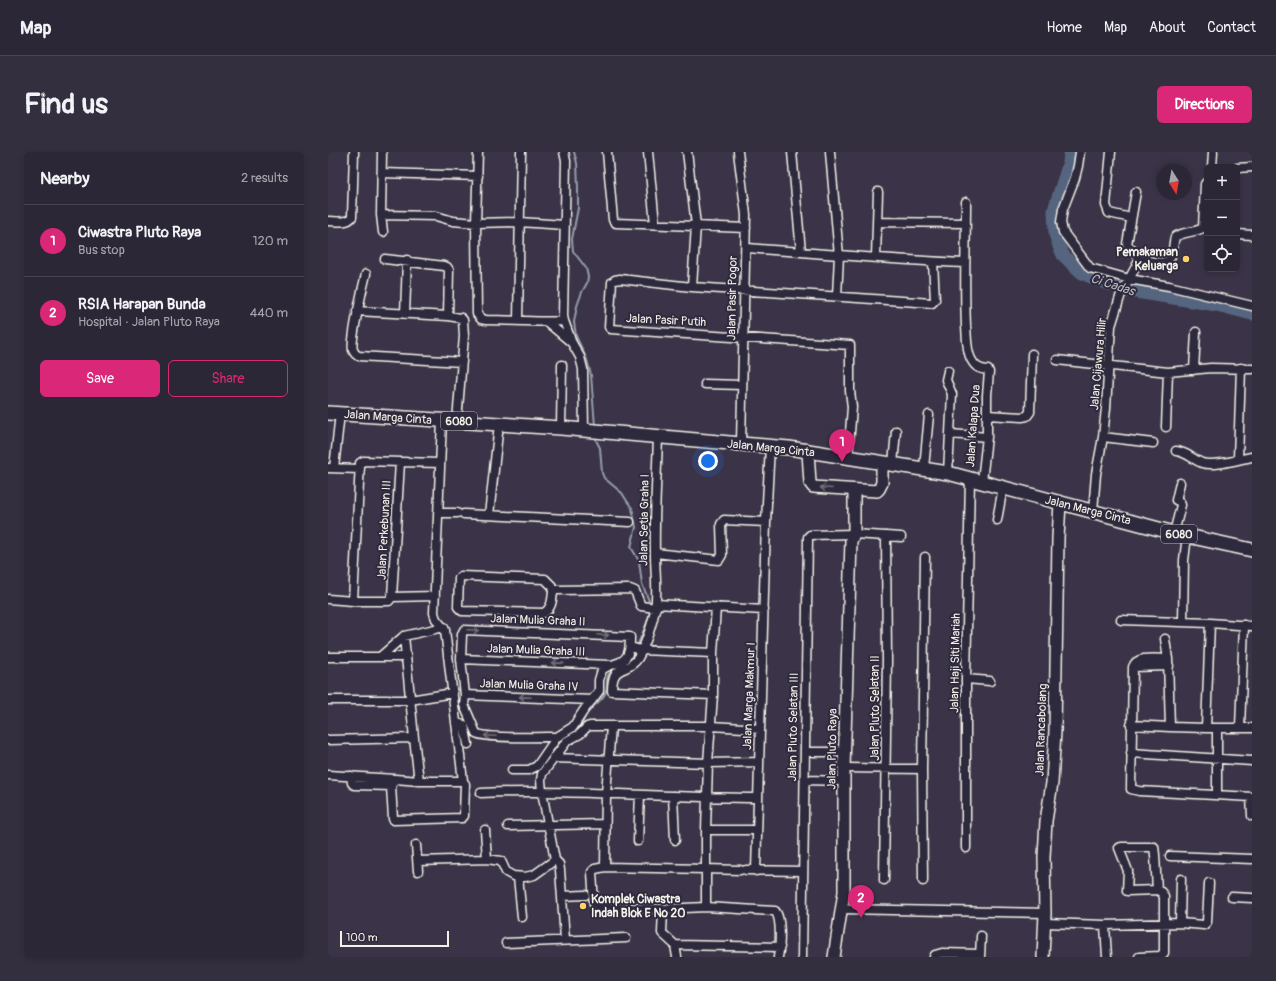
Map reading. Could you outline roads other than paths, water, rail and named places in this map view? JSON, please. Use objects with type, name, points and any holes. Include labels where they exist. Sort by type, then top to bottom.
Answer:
[{"type":"main road","name":"Jalan Marga Cinta","points":[[334,413],[561,428],[770,446],[924,468],[976,479],[1180,534],[1252,550]]},
{"type":"street","points":[[328,220],[346,221],[352,217],[354,152]]},
{"type":"street","points":[[382,152],[381,215],[383,232]]},
{"type":"street","points":[[478,152],[476,223],[477,314],[481,319],[486,320],[547,322],[564,321]]},
{"type":"street","points":[[518,320],[521,152]]},
{"type":"street","points":[[564,152],[566,161],[564,321],[572,342],[580,357],[592,431]]},
{"type":"street","points":[[607,152],[614,222],[746,228]]},
{"type":"street","points":[[648,152],[655,224]]},
{"type":"street","points":[[687,152],[696,226],[692,287],[744,289],[933,302],[935,300],[933,262]]},
{"type":"street","name":"Jalan Pasir Pogor","points":[[738,152],[746,215],[741,444]]},
{"type":"street","points":[[792,152],[801,252]]},
{"type":"street","points":[[830,152],[839,256],[837,296]]},
{"type":"street","points":[[1080,152],[1076,178],[1060,222],[1063,232],[1090,268],[1128,280],[1169,286],[1252,306]]},
{"type":"street","points":[[1111,152],[1106,205],[1109,213],[1131,218]]},
{"type":"street","points":[[1212,164],[1213,152]]},
{"type":"street","points":[[1240,168],[1252,167]]},
{"type":"street","points":[[382,173],[478,176]]},
{"type":"street","points":[[876,257],[878,192]]},
{"type":"street","points":[[1136,192],[1127,244],[1128,247],[1140,259],[1165,262],[1170,258],[1175,237],[1182,232],[1204,230]]},
{"type":"street","points":[[746,248],[839,256],[965,263],[966,202]]},
{"type":"street","points":[[381,215],[430,216],[453,221],[476,223],[519,222],[565,225]]},
{"type":"street","points":[[878,222],[966,223]]},
{"type":"street","points":[[1240,234],[1252,235]]},
{"type":"street","points":[[385,259],[407,260],[448,268],[448,316]]},
{"type":"street","name":"Jalan Cijawura Hilir","points":[[1100,512],[1097,470],[1103,437],[1111,326],[1121,294],[1140,259]]},
{"type":"street","points":[[405,314],[407,260]]},
{"type":"street","name":"Jalan Kalapa Dua","points":[[965,263],[967,343],[970,357],[979,369],[989,371],[987,395],[987,437],[976,479]]},
{"type":"street","points":[[366,274],[357,311],[352,347],[355,354],[359,356],[462,362]]},
{"type":"street","name":"Jalan Pasir Putih","points":[[692,287],[620,279],[612,282],[609,327],[611,329],[743,337]]},
{"type":"street","points":[[357,311],[448,316],[461,318],[463,320],[464,336],[457,421]]},
{"type":"street","points":[[547,322],[572,342]]},
{"type":"street","points":[[1194,370],[1196,332]]},
{"type":"street","points":[[743,337],[850,345],[850,390],[852,407],[848,458]]},
{"type":"street","points":[[987,415],[1022,418],[1027,416],[1030,412],[1032,354]]},
{"type":"street","points":[[1057,360],[1168,372],[1211,368],[1240,368],[1252,370]]},
{"type":"street","points":[[561,428],[562,365]]},
{"type":"street","points":[[1238,459],[1240,368]]},
{"type":"street","points":[[948,370],[946,380],[952,394],[948,473]]},
{"type":"street","points":[[1166,427],[1168,372]]},
{"type":"street","points":[[705,384],[742,385]]},
{"type":"street","points":[[334,413],[331,468],[360,469]]},
{"type":"street","points":[[924,468],[929,415]]},
{"type":"street","points":[[393,783],[394,820],[462,818],[464,813],[465,784],[453,693],[444,627],[435,616],[442,420]]},
{"type":"street","points":[[490,515],[499,424]]},
{"type":"street","points":[[808,452],[810,483],[812,486],[877,491],[880,489],[882,483],[896,431]]},
{"type":"street","points":[[951,434],[987,437]]},
{"type":"street","name":"Jalan Setia Graha I","points":[[658,436],[655,553],[656,606],[649,631],[638,658],[614,676],[612,680],[612,691],[713,695]]},
{"type":"street","points":[[1103,437],[1153,443]]},
{"type":"street","name":"Jalan Marga Makmur I","points":[[756,871],[766,522],[770,446]]},
{"type":"street","points":[[1176,451],[1188,454],[1204,464],[1213,464],[1252,457]]},
{"type":"street","points":[[353,601],[360,463],[362,461],[440,463]]},
{"type":"street","name":"Jalan Perkebunan III","points":[[400,462],[392,597],[435,596]]},
{"type":"street","name":"Jalan Haji Siti Mariah","points":[[966,848],[966,679],[976,479]]},
{"type":"street","points":[[1180,483],[1176,500],[1180,502],[1181,505],[1180,534],[1184,560],[1183,622]]},
{"type":"street","points":[[997,520],[1003,487]]},
{"type":"street","name":"Jalan Pluto Raya","points":[[834,957],[844,892],[844,768],[851,536],[850,490]]},
{"type":"street","name":"Jalan Rancabolang","points":[[1043,957],[1042,921],[1044,857],[1046,821],[1052,783],[1055,731],[1058,538],[1054,501]]},
{"type":"street","points":[[438,513],[630,522]]},
{"type":"street","points":[[655,553],[719,560],[722,556],[722,521],[766,522]]},
{"type":"street","name":"Jalan Pluto Selatan III","points":[[802,957],[802,871],[805,780],[808,537],[810,535],[851,536]]},
{"type":"street","points":[[851,536],[901,537]]},
{"type":"street","name":"Jalan Pluto Selatan II","points":[[884,880],[887,768],[886,536]]},
{"type":"street","points":[[923,881],[922,769],[926,557]]},
{"type":"street","points":[[554,589],[551,607],[544,613],[462,611],[458,607],[459,578],[461,576],[545,579],[554,589],[630,589],[635,591],[641,606],[716,607],[764,610]]},
{"type":"street","points":[[328,599],[388,601],[392,597]]},
{"type":"street","points":[[706,907],[708,763],[713,695],[713,653],[716,607]]},
{"type":"street","points":[[1121,620],[1248,625],[1240,728]]},
{"type":"street","points":[[1206,728],[1210,623]]},
{"type":"street","points":[[380,657],[404,636],[444,627]]},
{"type":"street","name":"Jalan Mulia Graha II","points":[[461,659],[462,632],[466,629],[629,636],[630,647]]},
{"type":"street","points":[[404,636],[419,782]]},
{"type":"street","points":[[1165,639],[1168,663],[1170,727]]},
{"type":"street","points":[[512,770],[529,770],[537,766],[557,737],[573,727],[599,690],[599,680],[602,670],[610,665],[620,662],[627,657],[630,647],[641,650],[713,653]]},
{"type":"street","points":[[328,657],[405,657]]},
{"type":"street","points":[[461,659],[465,695],[464,706],[475,732],[478,735],[557,737]]},
{"type":"street","name":"Jalan Mulia Graha III","points":[[461,659],[610,665]]},
{"type":"street","points":[[1168,663],[1133,666],[1131,787],[1133,790],[1252,797],[1252,816]]},
{"type":"street","points":[[966,679],[990,681]]},
{"type":"street","points":[[328,700],[410,700],[453,693]]},
{"type":"street","name":"Jalan Mulia Graha IV","points":[[465,695],[592,700]]},
{"type":"street","points":[[456,723],[464,725],[468,744]]},
{"type":"street","points":[[1131,725],[1252,728]]},
{"type":"street","points":[[565,940],[560,870],[556,861],[542,792],[541,780],[542,774],[567,742],[590,726],[711,726],[760,729]]},
{"type":"street","points":[[604,867],[604,824],[611,726]]},
{"type":"street","points":[[1217,728],[1217,794]]},
{"type":"street","points":[[328,740],[414,738]]},
{"type":"street","points":[[805,752],[845,752]]},
{"type":"street","points":[[1131,753],[1217,760],[1252,761]]},
{"type":"street","points":[[553,758],[708,763],[759,762]]},
{"type":"street","points":[[844,768],[922,769]]},
{"type":"street","points":[[328,775],[351,776],[352,783],[354,785],[464,781]]},
{"type":"street","points":[[805,780],[844,781]]},
{"type":"street","points":[[481,793],[542,792],[707,798],[758,798]]},
{"type":"street","points":[[638,841],[640,795]]},
{"type":"street","points":[[674,796],[675,840]]},
{"type":"street","points":[[508,826],[604,824]]},
{"type":"street","points":[[485,830],[487,859]]},
{"type":"street","points":[[706,830],[757,830]]},
{"type":"street","points":[[416,845],[418,871]]},
{"type":"street","points":[[1140,957],[1163,955],[1164,896],[1157,890],[1127,891],[1128,871],[1119,849],[1121,847],[1154,847],[1157,890]]},
{"type":"street","points":[[1170,856],[1252,859]]},
{"type":"street","points":[[418,861],[487,859],[501,861],[506,872],[518,877],[534,875],[556,861],[567,862]]},
{"type":"street","points":[[778,957],[780,947],[779,916],[775,911],[706,907],[663,909],[598,907],[594,904],[592,872],[593,870],[604,867],[802,871]]},
{"type":"street","points":[[518,877],[522,917]]},
{"type":"street","points":[[1180,922],[1181,879]]},
{"type":"street","points":[[842,909],[1105,925],[1180,922],[1202,925],[1207,923],[1209,883]]},
{"type":"street","points":[[562,896],[585,895]]},
{"type":"street","points":[[1232,897],[1252,898]]},
{"type":"street","points":[[663,909],[662,933],[675,945],[677,957]]},
{"type":"street","points":[[1105,925],[1107,957]]},
{"type":"street","points":[[934,957],[935,955],[942,953],[980,956],[981,936]]},
{"type":"street","points":[[506,943],[626,938]]},
{"type":"street","points":[[675,945],[780,947]]},
{"type":"waterway","points":[[574,152],[577,163],[578,208],[572,239],[573,251],[586,268],[588,277],[577,306],[574,322],[576,336],[587,360],[591,375],[595,426]]},
{"type":"waterway","name":"Ci Cadas","points":[[1070,152],[1069,163],[1054,210],[1055,234],[1059,246],[1063,255],[1073,265],[1082,273],[1130,291],[1217,305],[1252,314]]},
{"type":"waterway","points":[[596,437],[600,448],[602,473],[604,478],[622,493],[632,508],[636,527],[631,547],[639,561],[642,584],[649,601]]},
{"type":"waterway","points":[[638,644],[650,612]]},
{"type":"waterway","points":[[626,662],[630,659]]},
{"type":"waterway","points":[[575,733],[588,712],[605,694],[607,690],[607,677],[617,667]]},
{"type":"waterway","points":[[538,771],[563,741]]},
{"type":"place","name":"Pemakaman Keluarga","points":[[1186,259]]},
{"type":"place","name":"Ciwastra Pluto Raya","points":[[842,462]]},
{"type":"place","name":"Komplek Ciwastra Indah Blok E No 20","points":[[583,906]]},
{"type":"place","name":"RSIA Harapan Bunda","points":[[861,918]]}]
